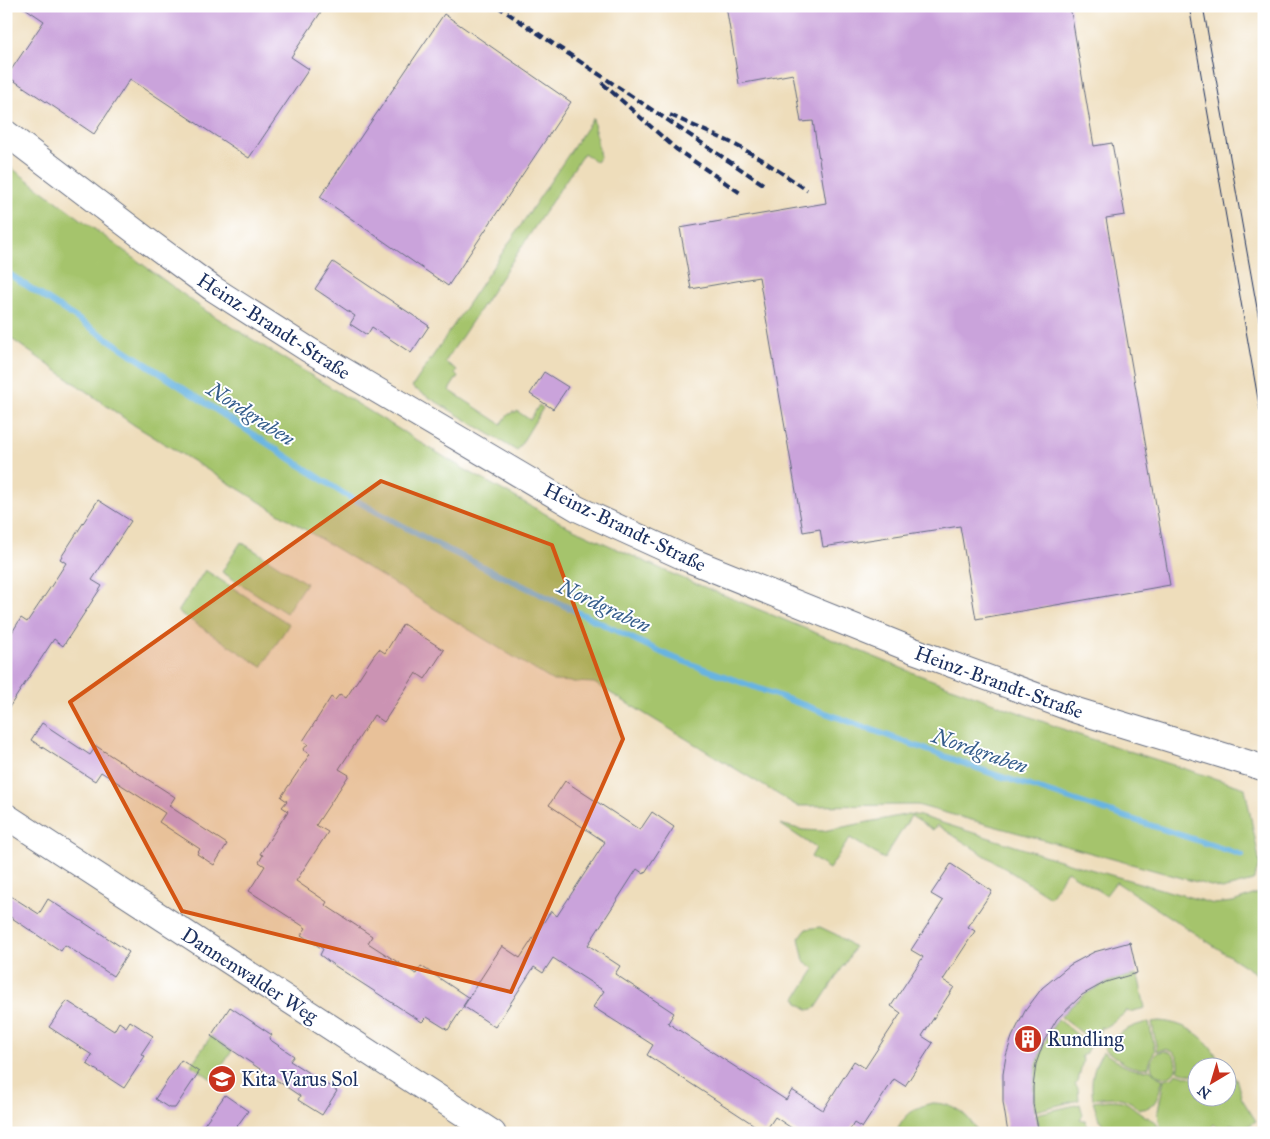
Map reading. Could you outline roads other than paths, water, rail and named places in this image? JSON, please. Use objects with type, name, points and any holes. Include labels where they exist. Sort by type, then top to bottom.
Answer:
[{"type":"street","name":"Heinz-Brandt-Straße","points":[[6,133],[212,288],[309,350],[578,509],[690,560],[915,651],[1078,711],[1260,767]]},
{"type":"street","name":"Dannenwalder Weg","points":[[6,816],[493,1133]]},
{"type":"waterway","name":"Nordgraben","points":[[6,272],[344,494],[438,545],[669,656],[996,775],[1242,855]]},
{"type":"tram line","points":[[1189,6],[1264,433]]},
{"type":"tram line","points":[[1203,6],[1264,347]]},
{"type":"railway","points":[[497,6],[766,186]]},
{"type":"railway","points":[[602,83],[676,149],[742,194]]},
{"type":"railway","points":[[670,115],[732,143],[761,159],[807,190]]},
{"type":"place","name":"Rundling","points":[[1028,1039]]},
{"type":"place","name":"Kita Varus Sol","points":[[222,1079]]}]
